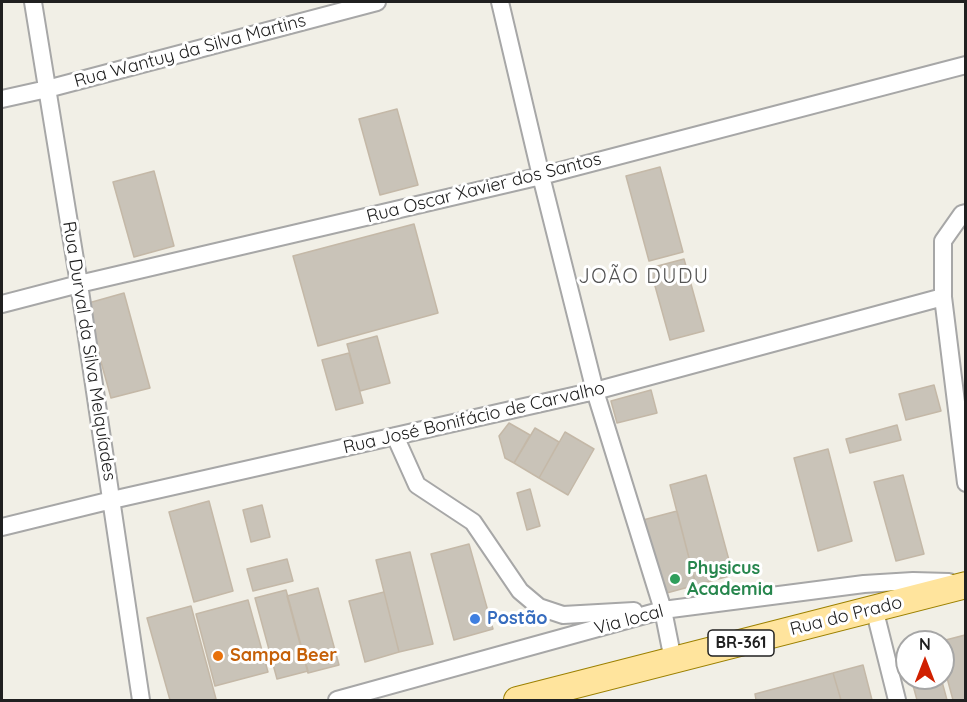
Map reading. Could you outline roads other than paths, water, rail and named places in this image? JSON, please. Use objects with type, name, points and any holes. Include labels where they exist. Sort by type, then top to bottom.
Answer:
[{"type":"main road","name":"Rua do Prado","points":[[517,700],[966,583]]},
{"type":"street","name":"Rua Durval da Silva Melquíades","points":[[33,2],[79,284],[141,700]]},
{"type":"street","name":"Rua Wantuy da Silva Martins","points":[[2,99],[377,2]]},
{"type":"street","points":[[500,2],[595,391],[663,610],[673,660]]},
{"type":"street","name":"Rua Oscar Xavier dos Santos","points":[[2,304],[541,176],[966,65]]},
{"type":"street","points":[[966,213],[962,214],[943,241],[943,297],[966,483]]},
{"type":"street","name":"Rua José Bonifácio de Carvalho","points":[[2,528],[112,500],[595,391],[943,297]]},
{"type":"street","points":[[395,436],[417,485],[473,522],[520,591],[538,607],[563,615],[663,610]]},
{"type":"street","name":"Via local","points":[[337,700],[663,610],[864,584],[913,581],[966,583]]},
{"type":"street","points":[[874,608],[897,700]]},
{"type":"place","name":"Physicus Academia","points":[[675,579]]},
{"type":"place","name":"Postão","points":[[475,619]]},
{"type":"place","name":"Sampa Beer","points":[[218,656]]},
{"type":"district","name":"JOÃO DUDU","points":[[644,277]]}]
